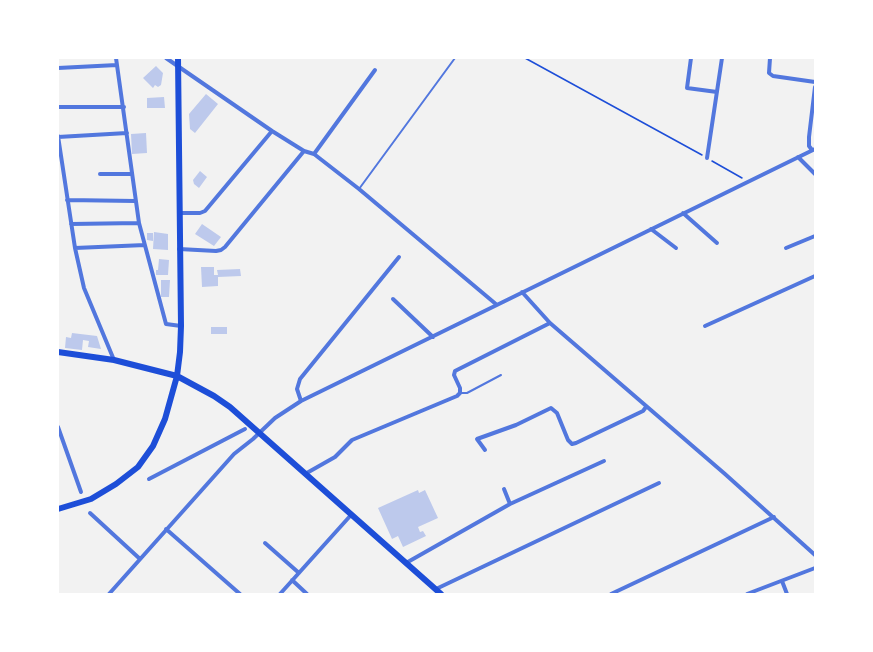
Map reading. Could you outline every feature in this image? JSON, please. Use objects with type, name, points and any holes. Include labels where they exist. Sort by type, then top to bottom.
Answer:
[{"type":"main road","points":[[58,509],[92,498],[116,484],[138,467],[153,446],[165,419],[177,376],[181,326],[178,58]]},
{"type":"main road","points":[[58,352],[114,360],[177,376],[214,396],[441,594]]},
{"type":"street","points":[[116,58],[139,223],[166,324],[181,326]]},
{"type":"street","points":[[166,58],[178,68],[272,131],[304,151],[314,154],[359,189],[497,305]]},
{"type":"street","points":[[691,58],[686,88],[717,92]]},
{"type":"street","points":[[707,158],[722,58]]},
{"type":"street","points":[[770,58],[769,73],[773,76],[815,82]]},
{"type":"street","points":[[58,68],[117,65]]},
{"type":"street","points":[[314,154],[374,70]]},
{"type":"street","points":[[109,594],[234,454],[259,434],[268,424],[301,401],[651,228],[814,150],[809,146],[809,137],[815,87]]},
{"type":"street","points":[[58,107],[124,107]]},
{"type":"street","points":[[180,213],[200,213],[205,211],[272,131]]},
{"type":"street","points":[[114,360],[84,288],[58,137],[127,134]]},
{"type":"street","points":[[179,249],[216,251],[225,247],[304,151]]},
{"type":"street","points":[[798,157],[815,174]]},
{"type":"street","points":[[100,174],[131,174]]},
{"type":"street","points":[[68,200],[135,201]]},
{"type":"street","points":[[683,213],[717,242]]},
{"type":"street","points":[[72,224],[139,223]]},
{"type":"street","points":[[651,228],[676,248]]},
{"type":"street","points":[[786,248],[815,236]]},
{"type":"street","points":[[76,248],[145,245]]},
{"type":"street","points":[[301,401],[297,389],[300,379],[399,257]]},
{"type":"street","points":[[705,326],[815,276]]},
{"type":"street","points":[[522,292],[550,323],[774,517],[815,555]]},
{"type":"street","points":[[393,299],[432,337]]},
{"type":"street","points":[[305,474],[335,457],[352,440],[460,393],[454,375],[455,371],[550,323]]},
{"type":"street","points":[[485,450],[477,439],[516,425],[551,408],[557,413],[568,440],[572,444],[642,411],[646,407]]},
{"type":"street","points":[[58,427],[81,492]]},
{"type":"street","points":[[149,479],[245,429]]},
{"type":"street","points":[[406,562],[510,504],[604,461]]},
{"type":"street","points":[[436,589],[659,483]]},
{"type":"street","points":[[504,489],[510,504]]},
{"type":"street","points":[[90,513],[140,559]]},
{"type":"street","points":[[280,594],[351,515]]},
{"type":"street","points":[[611,594],[774,517]]},
{"type":"street","points":[[166,529],[240,594]]},
{"type":"street","points":[[265,543],[299,573]]},
{"type":"street","points":[[747,594],[815,568]]},
{"type":"street","points":[[292,580],[307,594]]},
{"type":"street","points":[[782,581],[787,594]]},
{"type":"lane","points":[[359,189],[455,58]]},
{"type":"lane","points":[[460,393],[467,393],[501,375]]},
{"type":"path","points":[[525,58],[707,158],[747,182]]},
{"type":"building","points":[[156,66],[163,73],[161,85],[158,87],[155,85],[153,88],[143,78]]},
{"type":"building","points":[[206,94],[218,104],[195,133],[190,129],[189,114]]},
{"type":"building","points":[[164,97],[165,108],[147,108],[147,98]]},
{"type":"building","points":[[146,133],[147,153],[132,154],[131,134]]},
{"type":"building","points":[[200,171],[207,177],[199,188],[194,184],[193,180]]},
{"type":"building","points":[[202,224],[221,237],[214,246],[195,234]]},
{"type":"building","points":[[154,232],[168,234],[168,250],[153,249]]},
{"type":"building","points":[[147,233],[153,233],[153,241],[147,240]]},
{"type":"building","points":[[159,259],[169,260],[168,275],[156,275]]},
{"type":"building","points":[[201,267],[214,267],[214,275],[218,275],[217,270],[240,269],[241,276],[218,277],[218,286],[202,287]]},
{"type":"building","points":[[161,280],[170,280],[169,297],[161,297]]},
{"type":"building","points":[[211,327],[227,327],[227,334],[211,334]]},
{"type":"building","points":[[72,333],[97,336],[101,349],[88,347],[89,341],[83,340],[82,350],[65,348],[66,337],[71,338]]},
{"type":"building","points":[[418,490],[419,493],[425,490],[438,518],[418,527],[420,532],[423,531],[426,536],[403,547],[398,536],[392,539],[378,508]]}]
